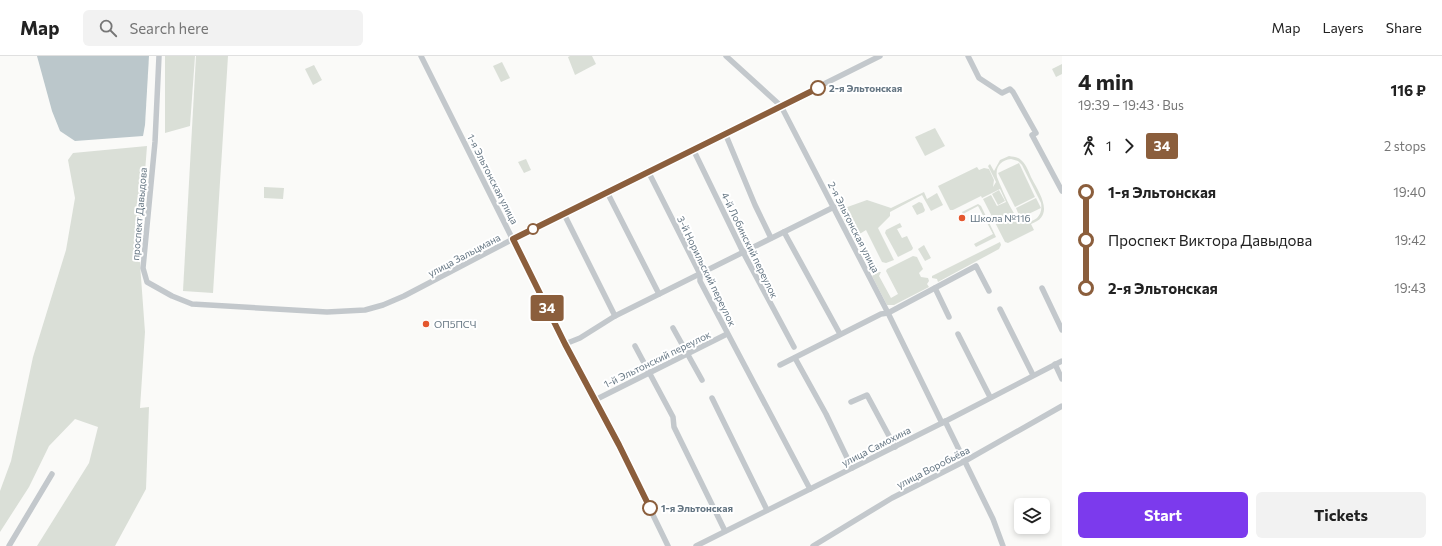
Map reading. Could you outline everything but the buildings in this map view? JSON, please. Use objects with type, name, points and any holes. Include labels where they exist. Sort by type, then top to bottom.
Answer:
[{"type":"street","name":"проспект Давыдова","points":[[159,56],[155,142],[143,268],[147,282],[172,296],[192,304],[233,306]]},
{"type":"street","name":"1-я Эльтонская улица","points":[[421,56],[565,344],[619,445],[668,546]]},
{"type":"street","name":"2-я Эльтонская улица","points":[[726,56],[781,106],[943,422],[965,461],[993,519],[1003,546]]},
{"type":"street","name":"улица Зальцмана","points":[[233,306],[327,312],[365,310],[383,305],[404,296],[513,239],[880,56]]},
{"type":"street","points":[[968,56],[979,78],[1002,93],[1010,88],[1013,92],[1036,133],[1032,135],[1062,191]]},
{"type":"street","points":[[725,133],[755,205],[771,238]]},
{"type":"street","name":"4-й Лобинский переулок","points":[[694,149],[743,252],[794,347]]},
{"type":"street","name":"3-й Норильский переулок","points":[[648,171],[700,274],[700,281],[810,489]]},
{"type":"street","points":[[607,192],[659,294]]},
{"type":"street","points":[[565,344],[580,338],[616,316],[659,294],[834,207]]},
{"type":"street","points":[[564,214],[616,316]]},
{"type":"street","points":[[784,232],[840,334]]},
{"type":"street","points":[[780,365],[881,314],[888,313],[976,266],[989,291]]},
{"type":"street","points":[[935,288],[950,317]]},
{"type":"street","points":[[1042,288],[1062,330]]},
{"type":"street","points":[[1000,309],[1033,375]]},
{"type":"street","points":[[673,328],[702,380]]},
{"type":"street","name":"1-й Эльтонский переулок","points":[[595,400],[727,334]]},
{"type":"street","points":[[958,334],[990,397]]},
{"type":"street","points":[[635,346],[673,416],[674,427],[725,531]]},
{"type":"street","points":[[795,358],[826,414],[852,468]]},
{"type":"street","name":"улица Самохина","points":[[696,546],[895,447],[1062,361]]},
{"type":"street","points":[[1055,364],[1062,379]]},
{"type":"street","points":[[851,402],[867,395],[895,447]]},
{"type":"street","points":[[712,398],[767,510]]},
{"type":"street","name":"улица Воробьёва","points":[[813,546],[892,498],[965,461],[1062,406]]},
{"type":"street","points":[[9,546],[52,474]]},
{"type":"shaded area","points":[[37,56],[149,56],[143,136],[75,141],[60,131],[52,111]]},
{"type":"shaded area","points":[[165,56],[195,56],[190,126],[165,133]]},
{"type":"shaded area","points":[[196,56],[228,56],[213,293],[183,291]]},
{"type":"shaded area","points":[[592,56],[596,64],[575,75],[568,57]]},
{"type":"shaded area","points":[[502,62],[510,78],[501,82],[493,66]]},
{"type":"shaded area","points":[[1062,64],[1062,74],[1056,77],[1052,69]]},
{"type":"shaded area","points":[[314,65],[322,80],[313,85],[305,69]]},
{"type":"shaded area","points":[[935,128],[945,146],[925,156],[915,137]]},
{"type":"shaded area","points":[[147,146],[139,250],[145,332],[140,408],[149,407],[146,489],[115,546],[37,546],[89,463],[98,427],[75,419],[49,446],[29,487],[0,532],[0,491],[11,461],[33,357],[66,250],[75,198],[68,160],[73,153]]},
{"type":"shaded area","points":[[1009,156],[1019,158],[1023,162],[1039,191],[1044,204],[1042,216],[1031,224],[1034,230],[1008,243],[1005,242],[983,199],[991,195],[997,206],[1006,202],[1000,189],[982,198],[981,196],[953,210],[950,210],[938,186],[977,167],[979,170],[984,168],[989,169],[994,180],[993,187],[996,182],[988,166],[990,164],[994,171],[1000,160]],"holes":[[[1011,159],[1018,161],[1022,165],[1041,203],[1039,215],[1035,220],[1024,221],[1017,217],[1006,198],[997,177],[997,170],[1002,162]]]},
{"type":"shaded area","points":[[526,159],[531,170],[524,173],[518,162]]},
{"type":"shaded area","points":[[1019,163],[1035,197],[1015,207],[998,173]]},
{"type":"shaded area","points":[[264,187],[284,188],[283,199],[264,198]]},
{"type":"shaded area","points":[[999,190],[1005,201],[998,205],[992,194]]},
{"type":"shaded area","points":[[924,192],[927,199],[937,193],[943,205],[931,211],[922,195],[890,212],[890,216],[878,228],[894,260],[886,263],[882,262],[866,230],[858,235],[874,266],[878,266],[871,271],[839,210],[867,200],[891,208]]},
{"type":"shaded area","points":[[1036,198],[1041,208],[1020,218],[1016,208]]},
{"type":"shaded area","points":[[919,202],[922,203],[925,210],[917,215],[912,206]]},
{"type":"shaded area","points":[[978,204],[981,206],[996,237],[976,247],[974,244],[993,234],[978,206],[963,214],[962,212]]},
{"type":"shaded area","points":[[900,223],[902,227],[897,229],[902,238],[907,236],[913,248],[912,250],[898,257],[885,233],[886,230]]},
{"type":"shaded area","points":[[1000,242],[1001,245],[999,249],[938,282],[937,279],[932,278],[932,276]]},
{"type":"shaded area","points":[[924,245],[931,258],[925,261],[918,249]]},
{"type":"shaded area","points":[[913,256],[917,257],[923,269],[919,273],[921,277],[928,278],[929,281],[927,284],[929,287],[894,305],[887,305],[872,276],[881,272],[879,276],[891,298],[898,294],[886,271],[887,269]]},
{"type":"bus line","name":"34","points":[[650,508],[619,445],[565,344],[513,239],[818,88]]},
{"type":"place","name":"2-я Эльтонская","points":[[818,88]]},
{"type":"place","name":"Школа №116","points":[[962,218]]},
{"type":"place","name":"ОП5ПСЧ","points":[[426,324]]},
{"type":"place","name":"1-я Эльтонская","points":[[650,508]]}]
